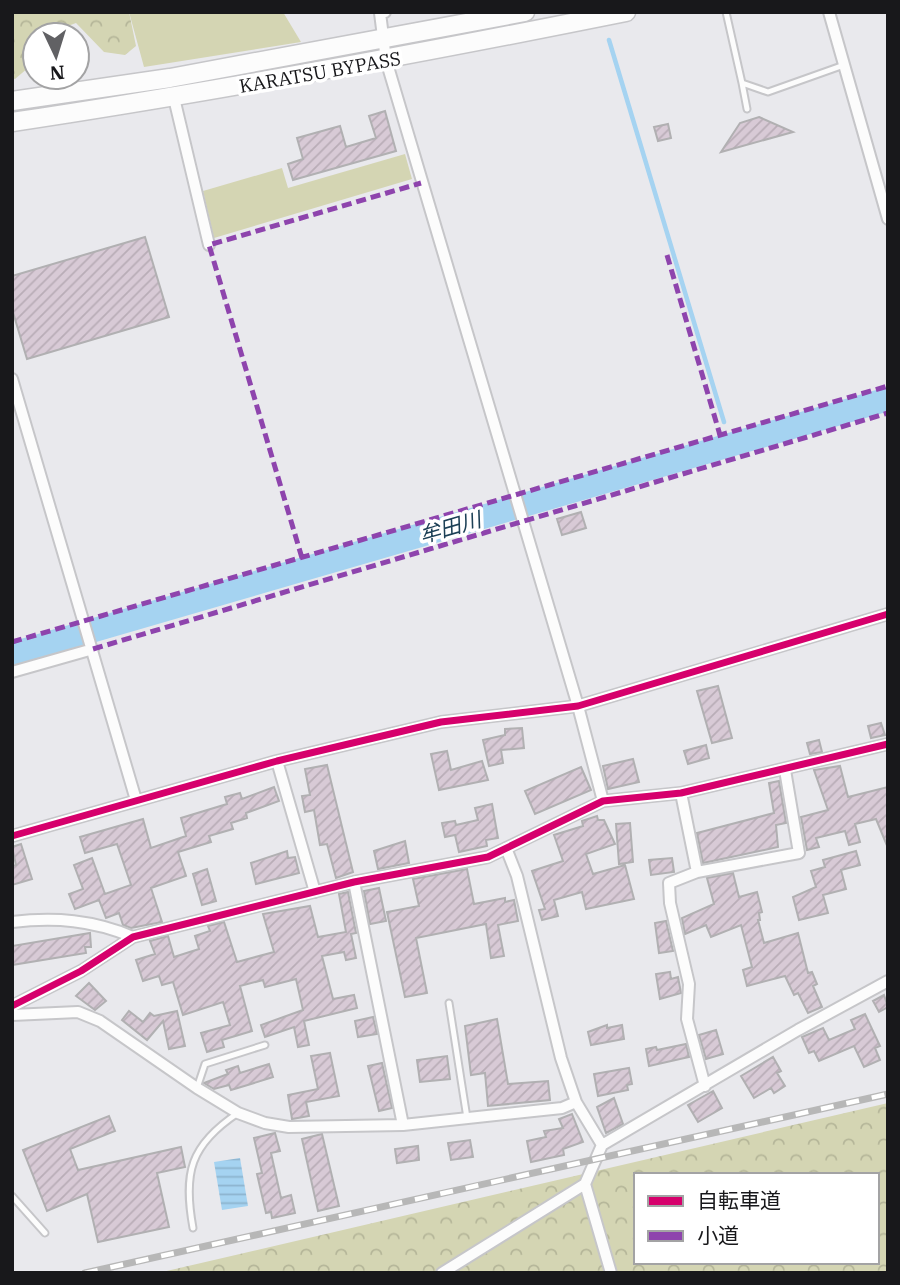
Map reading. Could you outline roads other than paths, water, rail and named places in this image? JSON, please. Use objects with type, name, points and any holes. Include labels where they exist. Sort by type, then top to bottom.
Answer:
[{"type":"highway","name":"KARATSU BYPASS","points":[[12,102],[383,41],[525,12]]},
{"type":"highway","name":"KARATSU BYPASS","points":[[12,122],[174,98],[386,61],[626,12]]},
{"type":"street","points":[[385,12],[380,13],[386,61],[578,706],[603,801]]},
{"type":"street","points":[[829,12],[888,219]]},
{"type":"street","points":[[174,98],[209,245]]},
{"type":"street","points":[[12,379],[136,800]]},
{"type":"street","points":[[12,836],[277,761],[441,722],[578,706],[888,614]]},
{"type":"street","points":[[12,672],[93,647]]},
{"type":"street","points":[[12,1006],[81,971],[133,937],[354,882],[488,857],[603,801],[681,793],[888,744]]},
{"type":"street","points":[[277,761],[315,892]]},
{"type":"street","points":[[705,1086],[687,1019],[689,984],[670,903],[668,883],[696,872],[799,853],[785,770]]},
{"type":"street","points":[[681,793],[696,872]]},
{"type":"street","points":[[506,848],[517,876],[561,1058],[576,1102],[602,1145]]},
{"type":"street","points":[[354,882],[402,1125]]},
{"type":"street","points":[[12,922],[51,918],[104,925],[133,937]]},
{"type":"street","points":[[442,1273],[585,1184],[602,1145],[798,1030],[888,981]]},
{"type":"street","points":[[12,1015],[78,1013],[100,1021],[197,1088],[238,1113],[265,1124],[289,1127],[402,1125],[562,1108],[576,1102]]},
{"type":"street","points":[[585,1184],[611,1273]]},
{"type":"lane","points":[[726,12],[747,109]]},
{"type":"lane","points":[[742,83],[768,92],[844,65]]},
{"type":"lane","points":[[449,1003],[467,1118]]},
{"type":"lane","points":[[197,1088],[205,1064],[265,1045]]},
{"type":"lane","points":[[193,1228],[187,1192],[194,1159],[215,1129],[238,1113]]},
{"type":"lane","points":[[12,1196],[45,1233]]},
{"type":"water","points":[[240,1158],[248,1206],[222,1210],[214,1162]]},
{"type":"waterway","points":[[609,40],[724,422]]},
{"type":"waterway","name":"牟田川","points":[[12,654],[888,399]]},
{"type":"railway","points":[[85,1273],[888,1094]]}]
